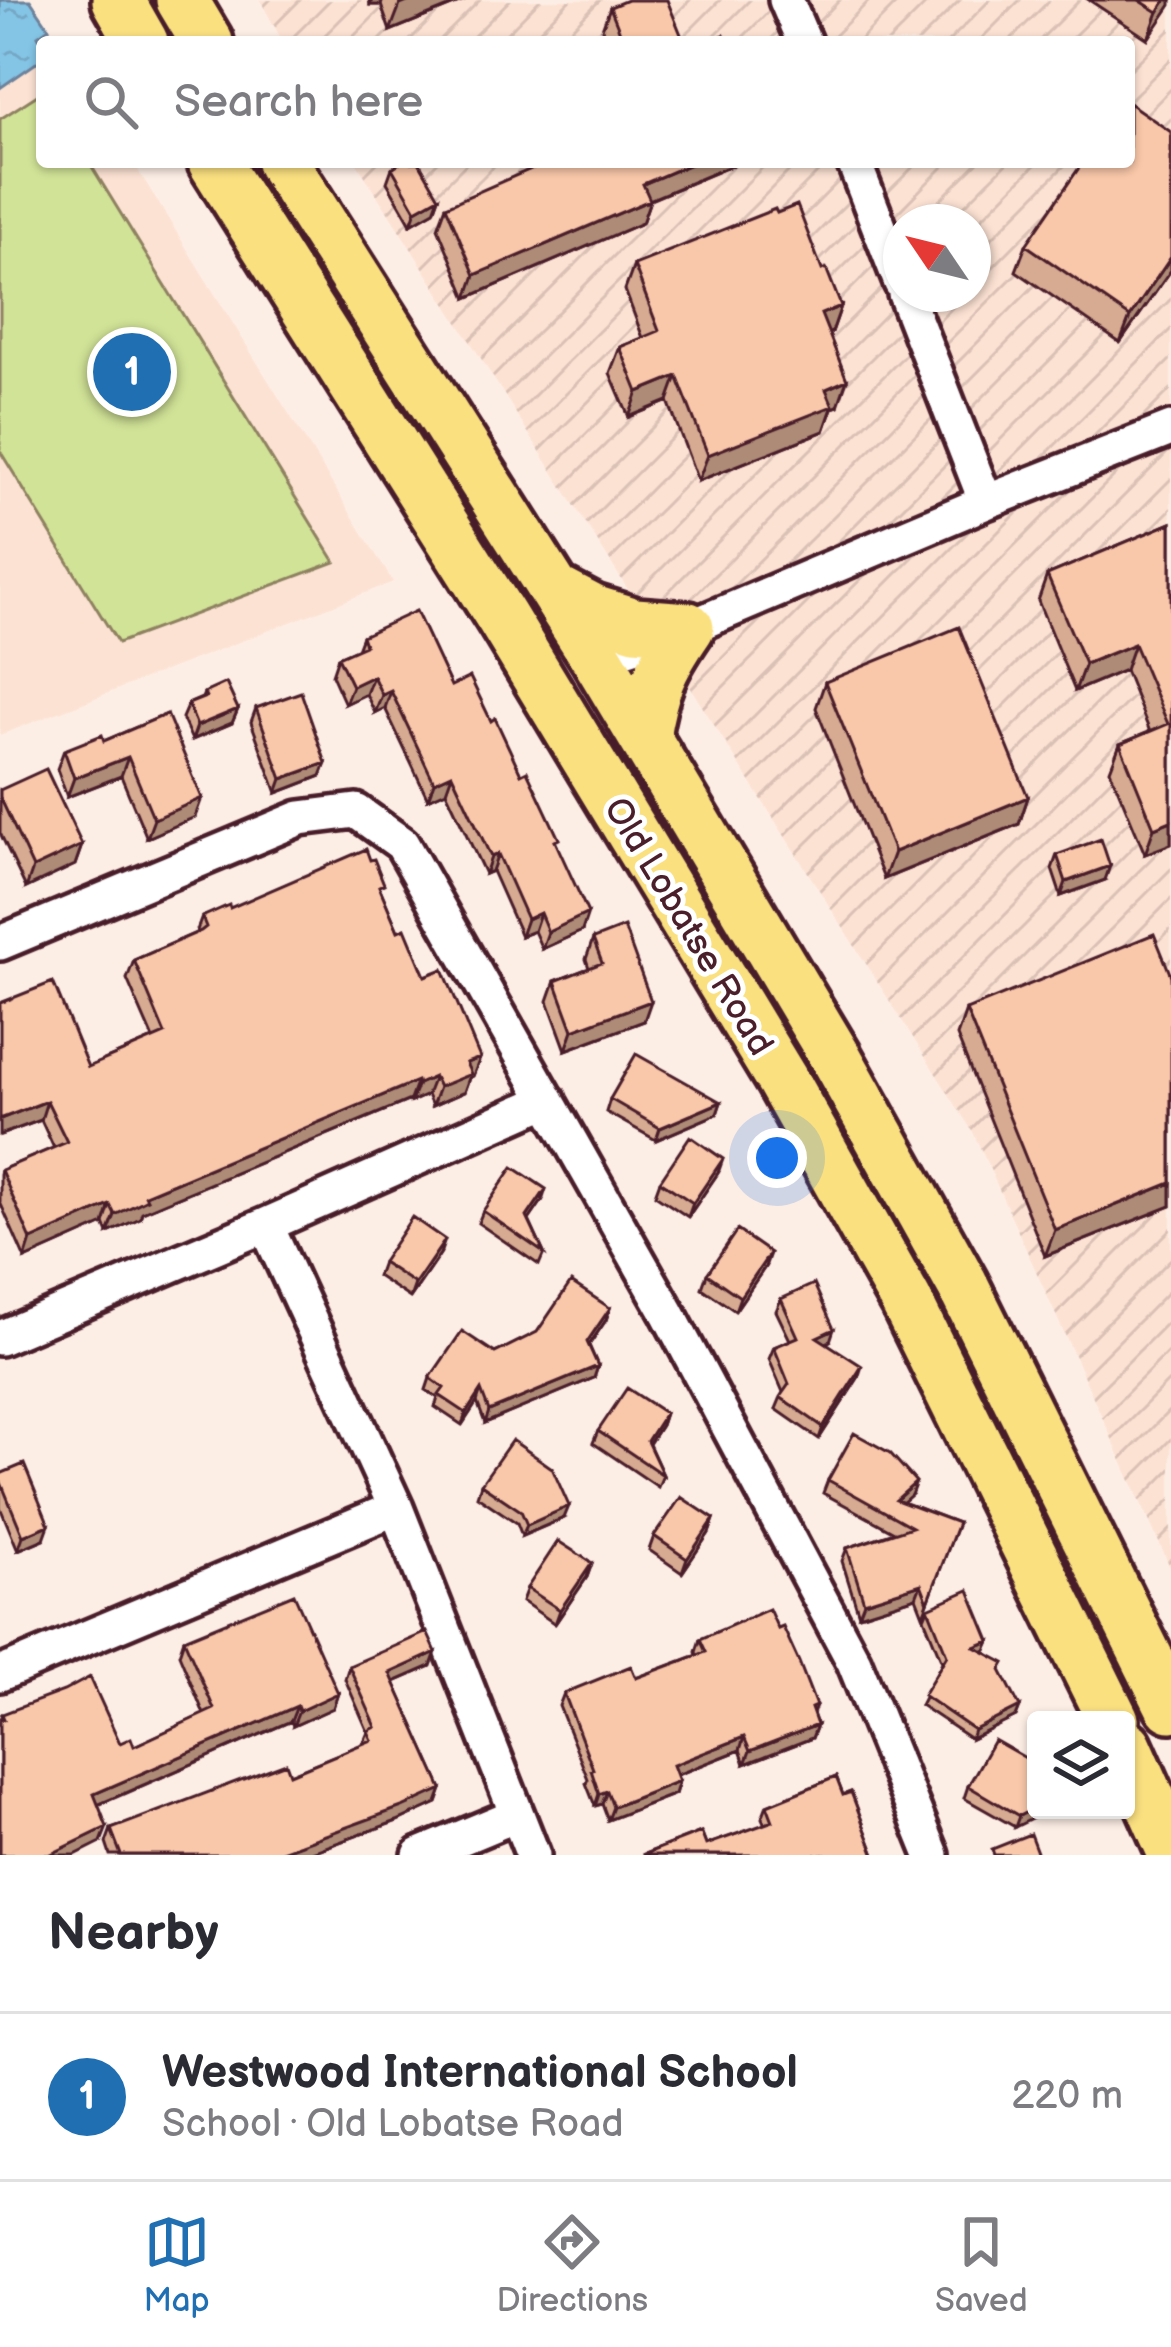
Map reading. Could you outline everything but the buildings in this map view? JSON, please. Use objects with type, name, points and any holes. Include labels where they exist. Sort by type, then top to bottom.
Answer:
[{"type":"main road","points":[[118,0],[139,36]]},
{"type":"main road","points":[[182,0],[203,36]]},
{"type":"main road","name":"Old Lobatse Road","points":[[218,168],[502,618],[782,1080],[895,1281],[1109,1711]]},
{"type":"main road","name":"Old Lobatse Road","points":[[285,168],[597,658],[836,1058],[962,1284],[1171,1706]]},
{"type":"main road","points":[[555,591],[593,611],[634,624],[688,628]]},
{"type":"main road","points":[[502,618],[597,658],[565,725]]},
{"type":"main road","points":[[644,736],[651,692],[688,628]]},
{"type":"main road","points":[[1135,1766],[1171,1847]]},
{"type":"street","points":[[786,0],[801,36]]},
{"type":"street","points":[[856,168],[883,237]]},
{"type":"street","points":[[912,312],[986,502]]},
{"type":"street","points":[[597,658],[688,628],[1171,429]]},
{"type":"street","points":[[0,943],[300,818],[356,811],[402,844],[668,1313],[854,1662],[932,1855]]},
{"type":"street","points":[[0,1338],[548,1100]]},
{"type":"street","points":[[266,1226],[396,1508],[533,1855]]},
{"type":"street","points":[[0,1674],[396,1508]]},
{"type":"street","points":[[420,1855],[516,1815]]},
{"type":"shaded area","points":[[0,0],[30,0],[54,36],[36,36],[36,168],[137,168],[393,582],[0,735]]},
{"type":"shaded area","points":[[260,0],[1171,0],[1171,1569],[973,1132],[360,168],[1135,168],[1135,36],[280,36]]},
{"type":"green space","points":[[36,96],[36,168],[93,168],[335,562],[118,643],[0,451],[0,119]]},
{"type":"water","points":[[0,0],[30,0],[49,28],[36,36],[36,63],[0,88]]},
{"type":"place","name":"Westwood International School","points":[[132,372]]}]
